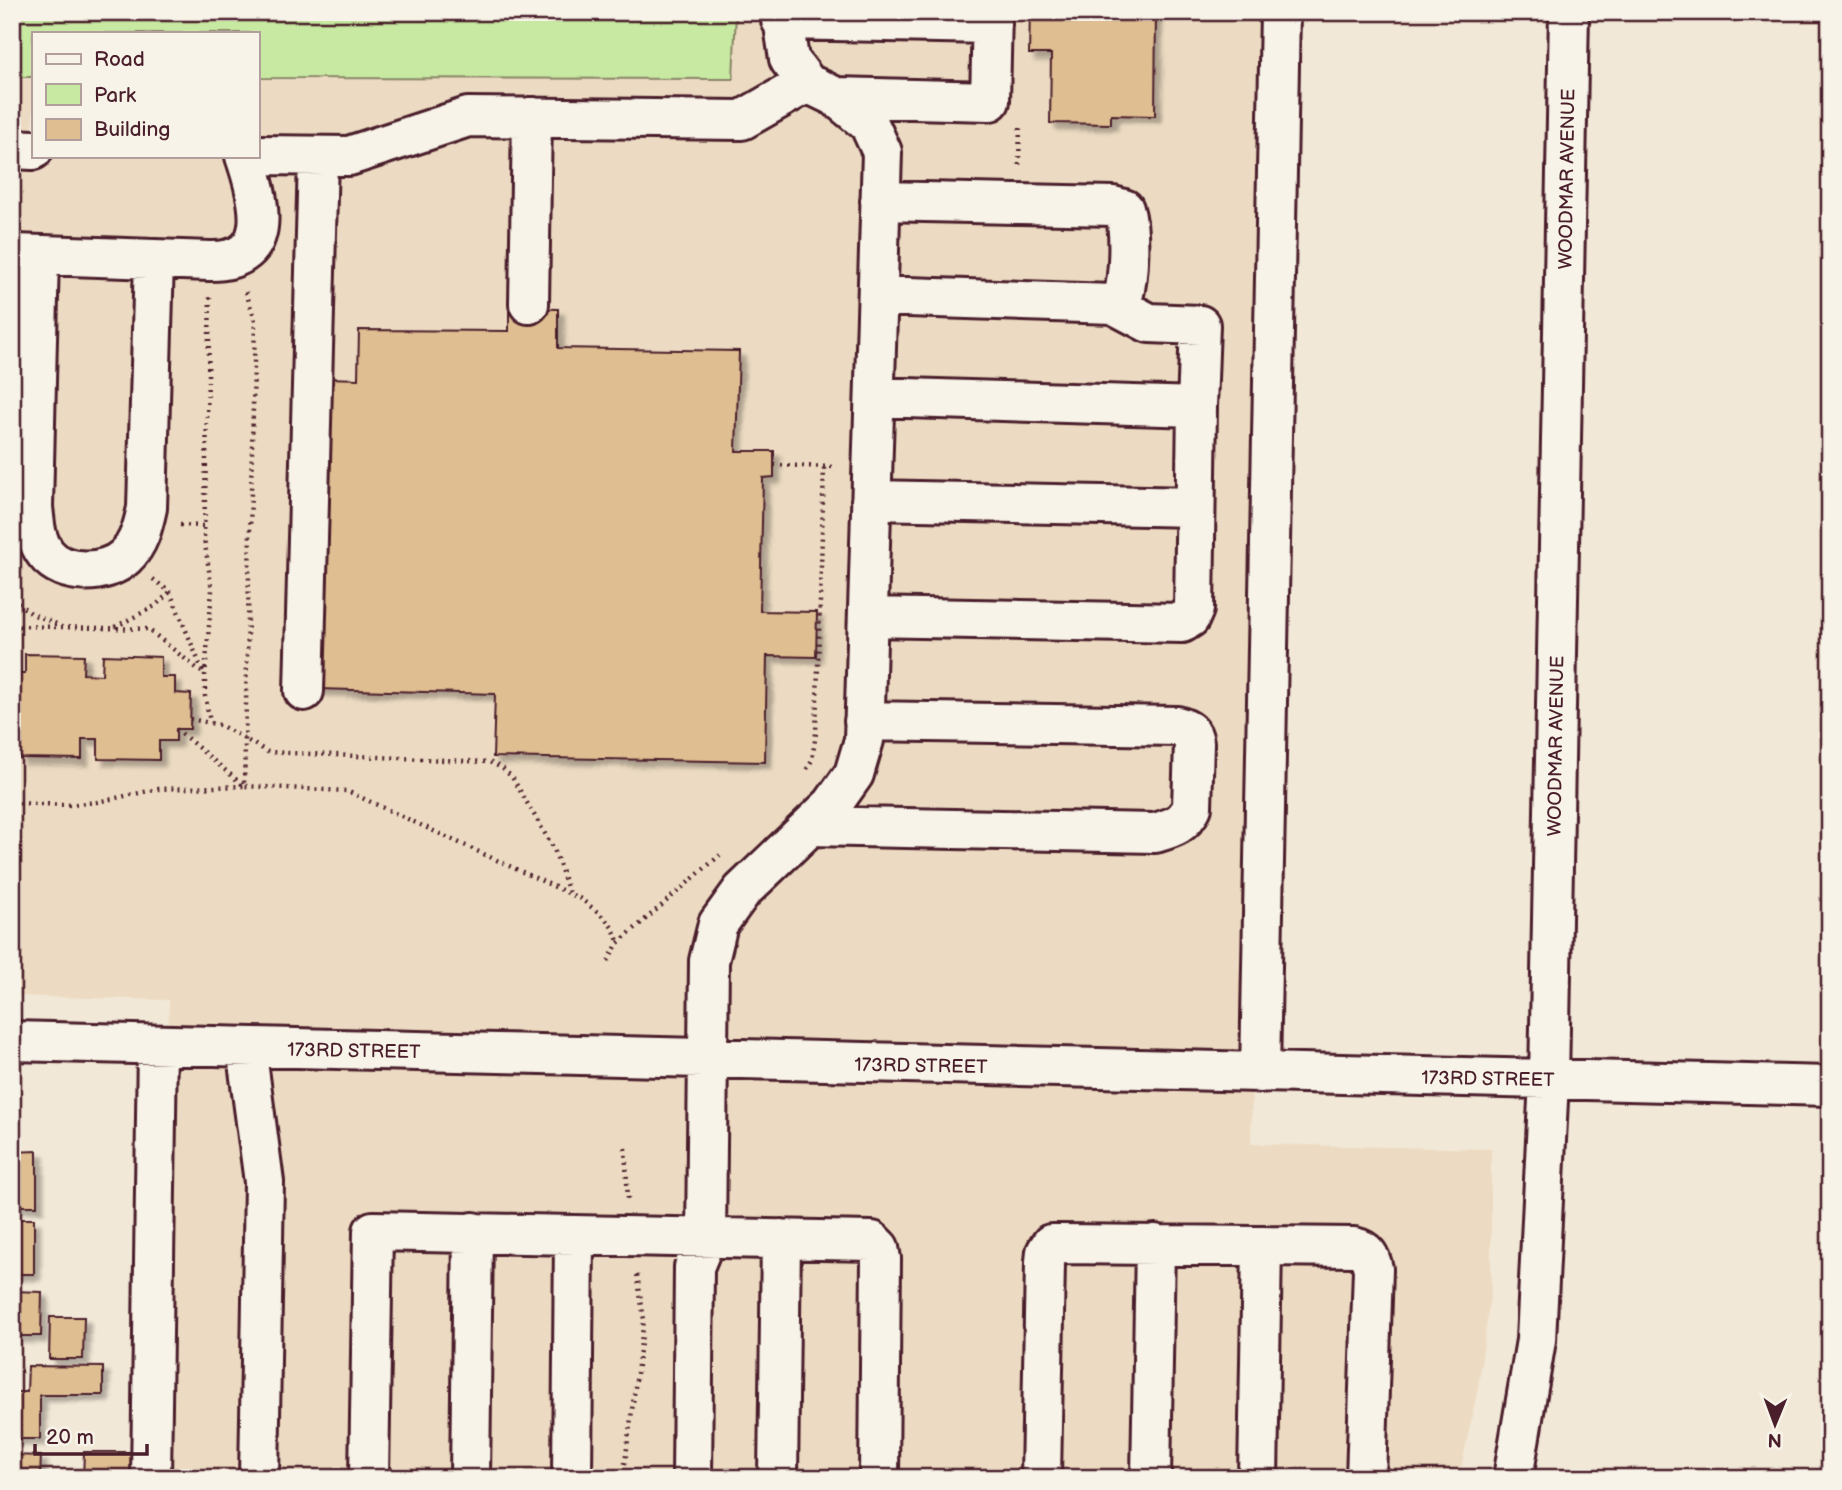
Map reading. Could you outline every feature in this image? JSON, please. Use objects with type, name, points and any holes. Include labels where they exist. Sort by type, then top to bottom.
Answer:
[{"type":"street","points":[[1260,1073],[1280,12]]},
{"type":"street","name":"WOODMAR AVENUE","points":[[1513,1478],[1536,1340],[1549,1080],[1569,12]]},
{"type":"street","points":[[259,155],[349,156],[468,117],[742,120],[822,90],[990,101],[992,18],[781,16],[789,59],[822,90],[869,124],[882,152],[864,740],[854,774],[832,805],[742,891],[718,924],[709,961],[706,1238],[694,1267],[692,1478]]},
{"type":"street","points":[[529,304],[532,117]]},
{"type":"street","points":[[12,149],[32,150]]},
{"type":"street","points":[[304,691],[318,157]]},
{"type":"street","points":[[154,259],[147,508],[140,537],[125,557],[106,568],[86,571],[62,566],[47,556],[36,537],[26,255],[154,259],[211,261],[234,258],[246,250],[255,239],[259,216],[258,193],[247,158]]},
{"type":"street","points":[[880,201],[1112,206],[1124,209],[1128,221],[1126,286],[1123,298],[1113,304]]},
{"type":"street","points":[[868,617],[1182,623],[1190,618],[1194,609],[1200,325],[1149,323],[1113,304],[878,296]]},
{"type":"street","points":[[875,397],[1197,407]]},
{"type":"street","points":[[872,500],[1195,507]]},
{"type":"street","points":[[810,826],[1155,833],[1179,826],[1188,817],[1192,807],[1194,743],[1193,735],[1187,729],[1164,726],[864,721]]},
{"type":"street","name":"173RD STREET","points":[[12,1041],[1830,1086]]},
{"type":"street","points":[[151,1478],[157,1045]]},
{"type":"street","points":[[246,1047],[264,1182],[260,1478]]},
{"type":"street","points":[[369,1478],[373,1231],[872,1241],[879,1248],[881,1259],[879,1478]]},
{"type":"street","points":[[470,1478],[473,1233]]},
{"type":"street","points":[[572,1478],[575,1235]]},
{"type":"street","points":[[778,1478],[781,1239]]},
{"type":"street","points":[[1041,1478],[1046,1252],[1051,1244],[1155,1244],[1364,1249],[1370,1257],[1373,1269],[1366,1478]]},
{"type":"street","points":[[1151,1478],[1155,1244]]},
{"type":"street","points":[[1258,1478],[1262,1246]]},
{"type":"path","points":[[210,722],[205,675],[212,590],[204,526],[211,261]]},
{"type":"path","points":[[802,779],[812,760],[816,733],[824,467]]},
{"type":"path","points":[[173,525],[204,526]]},
{"type":"path","points":[[150,572],[155,582],[170,592],[205,675]]},
{"type":"path","points":[[111,629],[155,606],[170,592]]},
{"type":"path","points":[[12,599],[32,614],[63,627]]},
{"type":"path","points":[[12,626],[148,629],[205,675]]},
{"type":"path","points":[[190,719],[220,725],[268,752],[489,762],[512,777],[554,849],[569,893]]},
{"type":"path","points":[[12,803],[68,805],[97,802],[158,789],[244,786],[176,729]]},
{"type":"path","points":[[608,961],[618,943],[723,853]]},
{"type":"path","points":[[623,1478],[644,1320],[631,1236],[625,1148]]},
{"type":"shaded area","points":[[12,12],[1270,12],[1251,1144],[1491,1149],[1491,1289],[1478,1388],[1459,1478],[163,1478],[169,1000],[12,996]]},
{"type":"green space","points":[[12,12],[736,12],[733,79],[259,78],[259,32],[32,32],[32,77],[12,77]]},
{"type":"building","points":[[1030,12],[1156,12],[1155,116],[1111,115],[1111,124],[1050,123],[1051,54],[1029,54]]},
{"type":"building","points":[[509,308],[558,309],[558,348],[739,351],[736,451],[774,451],[774,477],[763,478],[760,611],[817,612],[816,657],[767,656],[765,762],[493,757],[495,694],[318,689],[328,378],[358,379],[359,330],[509,331]]},
{"type":"building","points":[[25,654],[84,655],[83,674],[102,675],[103,655],[161,657],[161,677],[175,677],[175,693],[191,694],[190,729],[176,729],[176,741],[159,741],[159,760],[98,759],[98,739],[82,739],[82,759],[19,758],[20,737],[12,737],[12,673],[25,673]]},
{"type":"building","points":[[37,1151],[37,1206],[12,1206],[12,1152]]},
{"type":"building","points":[[12,1219],[34,1219],[34,1274],[12,1274]]},
{"type":"building","points":[[12,1291],[42,1292],[41,1336],[12,1336]]},
{"type":"building","points":[[50,1317],[84,1317],[83,1359],[49,1359]]},
{"type":"building","points":[[28,1366],[103,1367],[103,1395],[40,1395],[40,1439],[12,1439],[12,1392],[27,1392]]},
{"type":"building","points":[[84,1452],[134,1452],[133,1478],[83,1478]]},
{"type":"building","points":[[12,1455],[41,1456],[40,1478],[12,1478]]}]
